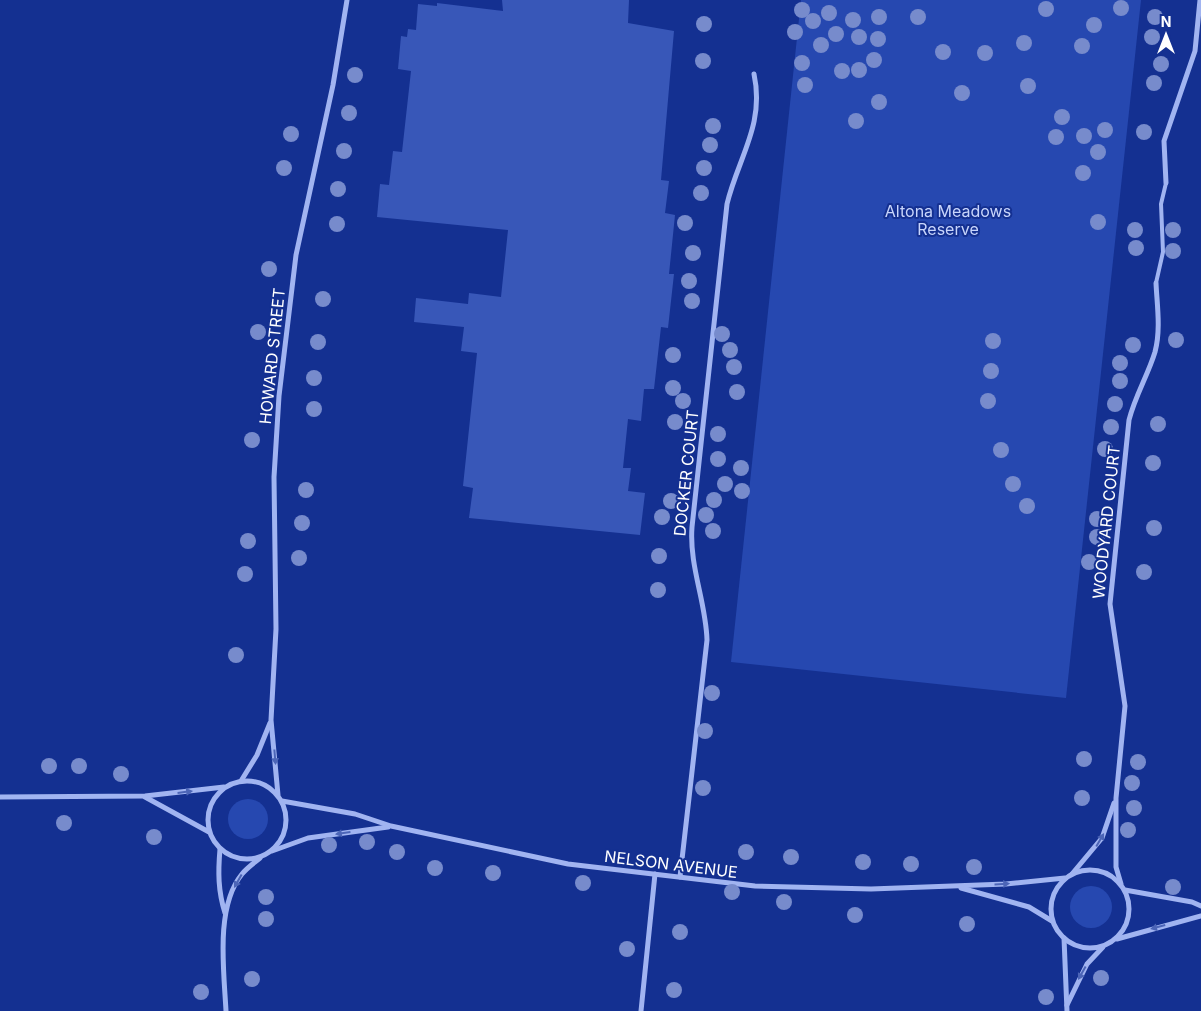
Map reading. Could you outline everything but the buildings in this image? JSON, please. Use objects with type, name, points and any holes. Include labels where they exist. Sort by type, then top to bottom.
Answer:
[{"type":"street","name":"HOWARD STREET","points":[[278,795],[271,720],[276,629],[274,476],[279,396],[296,255],[333,85],[347,0]]},
{"type":"street","points":[[1166,183],[1164,141],[1195,51],[1200,0]]},
{"type":"street","name":"DOCKER COURT","points":[[680,877],[707,640],[705,614],[692,554],[692,527],[727,204],[730,189],[751,139],[756,120],[758,103],[754,74]]},
{"type":"street","name":"WOODYARD COURT","points":[[1121,884],[1116,867],[1116,798],[1125,706],[1110,604],[1129,420],[1137,393],[1154,352],[1157,338],[1156,282]]},
{"type":"street","name":"HOWARD STREET","points":[[241,781],[257,755],[271,720]]},
{"type":"street","points":[[0,797],[145,796],[224,787],[241,781],[261,783],[278,795],[282,801],[286,812],[284,834],[270,852],[261,857],[242,874],[233,890],[225,913]]},
{"type":"street","points":[[224,787],[215,796],[209,807],[207,820],[209,832],[220,849],[240,859],[261,857]]},
{"type":"street","points":[[145,796],[209,832]]},
{"type":"street","name":"WOODYARD COURT","points":[[1071,874],[1102,838],[1116,798]]},
{"type":"street","name":"NELSON AVENUE","points":[[282,801],[355,814],[391,826],[568,864],[756,886],[871,889],[1006,884],[1065,878]]},
{"type":"street","name":"NELSON AVENUE","points":[[270,852],[308,838],[391,826]]},
{"type":"street","points":[[220,849],[218,876],[219,893],[225,913],[224,964],[226,1011]]},
{"type":"street","points":[[1067,1008],[1087,964],[1123,932],[1130,911],[1129,900],[1125,890],[1111,875],[1098,870],[1084,870],[1071,874],[1057,887],[1052,897],[1050,910],[1052,921],[1064,938],[1083,948],[1105,946]]},
{"type":"street","points":[[641,1011],[655,874]]},
{"type":"street","name":"NELSON AVENUE","points":[[953,886],[1014,901],[1029,907],[1052,921]]},
{"type":"street","points":[[1125,890],[1192,902],[1201,906]]},
{"type":"street","points":[[1115,940],[1201,916]]},
{"type":"street","points":[[1064,938],[1064,983],[1067,1008]]},
{"type":"lane","points":[[1156,282],[1163,252],[1161,204],[1166,183]]},
{"type":"green space","name":"Altona Meadows Reserve","points":[[801,0],[1141,0],[1066,698],[731,662]]},
{"type":"green space","points":[[248,799],[262,805],[268,819],[262,833],[248,839],[234,833],[228,819],[234,805]]},
{"type":"green space","points":[[1091,886],[1106,892],[1112,907],[1106,922],[1091,928],[1076,922],[1070,907],[1076,892]]}]
